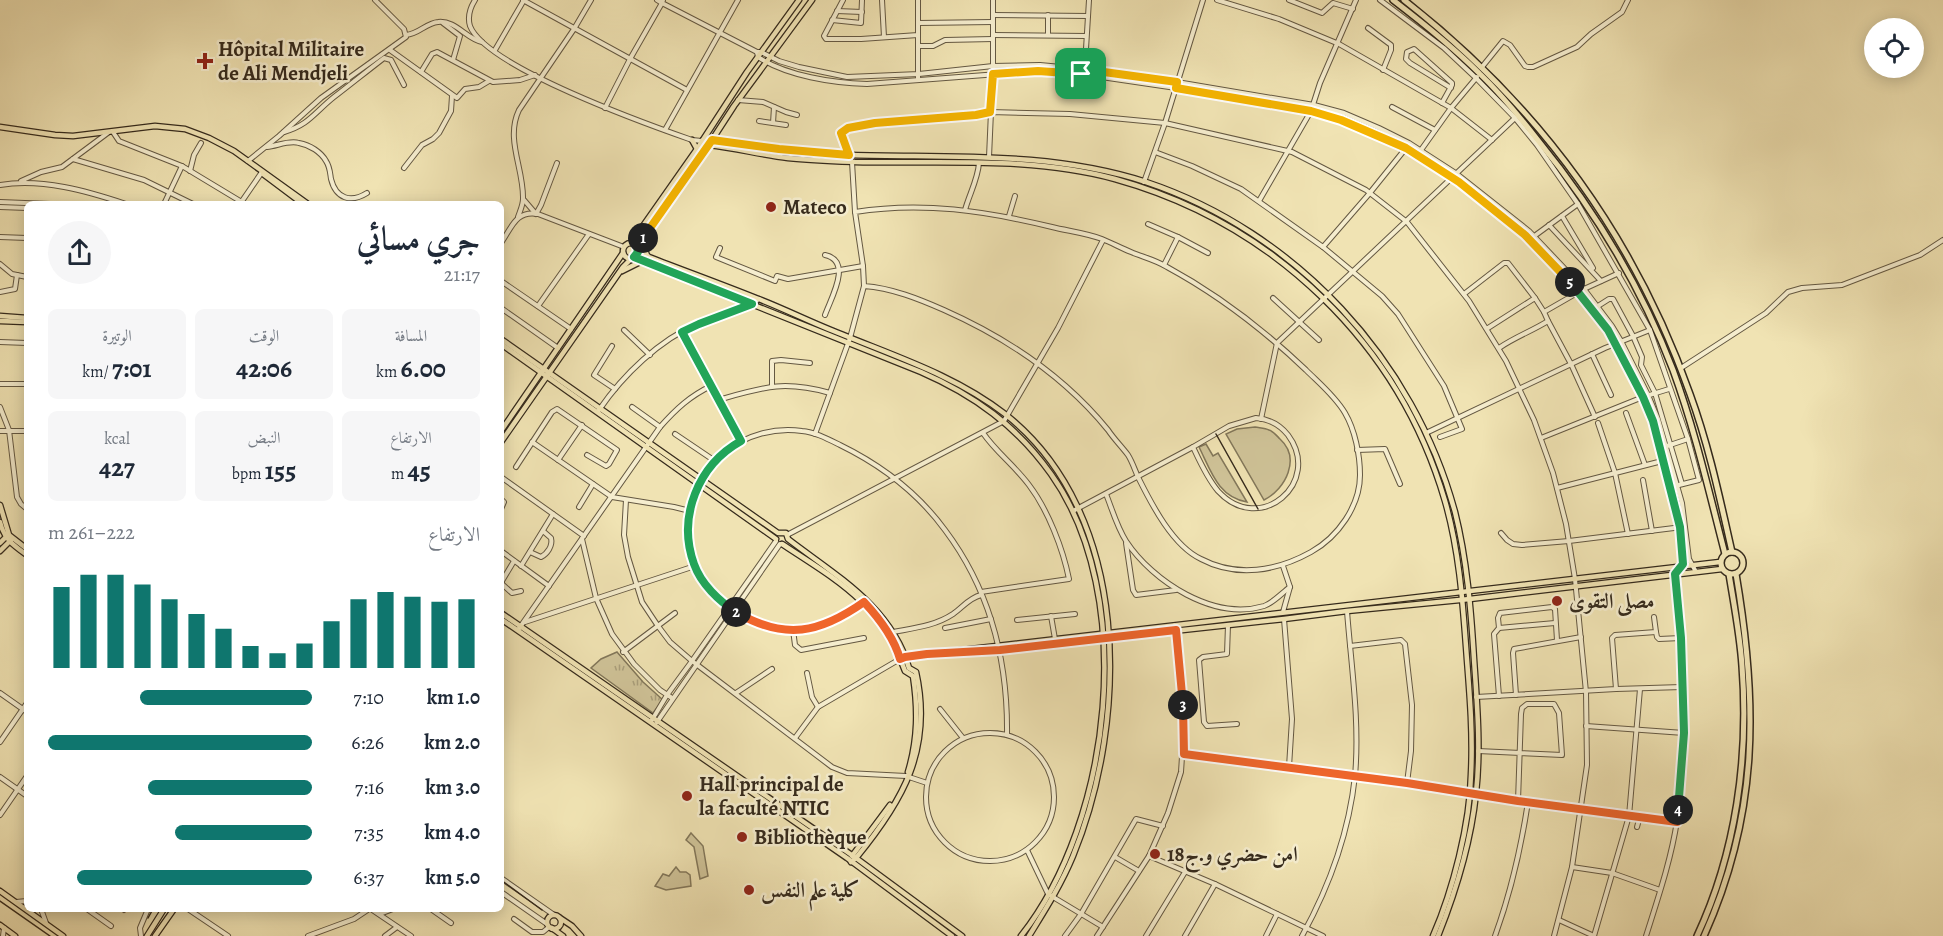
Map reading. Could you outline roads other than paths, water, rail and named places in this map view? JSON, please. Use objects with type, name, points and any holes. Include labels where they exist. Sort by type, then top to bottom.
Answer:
[{"type":"highway","points":[[1393,0],[1432,31],[1520,116],[1569,180],[1612,245],[1637,290],[1672,367],[1683,398],[1725,554]]},
{"type":"highway","points":[[1404,0],[1482,67],[1539,127],[1598,207],[1619,241],[1653,305],[1681,368],[1704,439],[1732,552]]},
{"type":"highway","points":[[1732,552],[1740,555],[1743,562],[1742,570],[1733,574],[1722,569],[1720,562],[1725,554],[1732,552]]},
{"type":"highway","points":[[1697,936],[1713,898],[1728,844],[1735,813],[1742,756],[1744,700],[1733,574]]},
{"type":"highway","points":[[1704,936],[1725,882],[1735,847],[1750,756],[1749,664],[1733,574]]},
{"type":"main road","points":[[504,437],[558,348],[624,250],[697,149],[759,54],[799,0]]},
{"type":"main road","points":[[504,427],[633,258],[642,239],[738,100],[812,0]]},
{"type":"main road","points":[[0,126],[64,135],[155,126],[180,128],[217,142],[304,201]]},
{"type":"main road","points":[[692,140],[697,149]]},
{"type":"main road","points":[[702,141],[849,155],[988,157],[1096,168],[1144,182],[1207,208],[1239,226],[1300,269],[1329,295],[1385,361],[1426,433],[1454,511],[1462,546],[1470,599],[1478,751],[1469,833],[1454,894],[1438,936]]},
{"type":"main road","points":[[710,142],[792,158],[852,162],[1035,162],[1114,179],[1182,202],[1251,239],[1310,285],[1358,337],[1379,363],[1416,426],[1437,477],[1455,543],[1463,600],[1473,792],[1453,876],[1433,936]]},
{"type":"main road","points":[[262,172],[299,201]]},
{"type":"main road","points":[[642,239],[645,258]]},
{"type":"main road","points":[[631,243],[645,258],[752,304],[949,379],[968,389],[1038,447],[1058,474],[1092,542],[1104,592],[1103,709],[1092,779],[1079,826],[1048,894],[1021,936]]},
{"type":"main road","points":[[624,250],[626,257],[645,258],[759,299],[848,340]]},
{"type":"main road","points":[[620,273],[645,258]]},
{"type":"main road","points":[[0,318],[24,320]]},
{"type":"main road","points":[[504,341],[597,413],[701,478],[778,533],[782,532],[863,595],[880,613],[893,632],[903,658],[905,671],[913,676],[917,710],[917,733],[913,756],[907,776],[853,859]]},
{"type":"main road","points":[[504,346],[600,408],[698,485],[864,602],[883,626],[903,658]]},
{"type":"main road","points":[[0,505],[10,539],[24,547]]},
{"type":"main road","points":[[0,522],[1,546]]},
{"type":"main road","points":[[2,530],[24,552]]},
{"type":"main road","points":[[778,533],[778,542]]},
{"type":"main road","points":[[778,542],[787,537]]},
{"type":"main road","points":[[1,546],[10,539]]},
{"type":"main road","points":[[1,546],[10,539]]},
{"type":"main road","points":[[903,658],[1720,562]]},
{"type":"main road","points":[[1175,627],[1228,625],[1722,569]]},
{"type":"main road","points":[[504,615],[546,647],[962,936]]},
{"type":"main road","points":[[504,620],[520,626]]},
{"type":"main road","points":[[1000,648],[1055,639],[1105,636]]},
{"type":"main road","points":[[1029,936],[1053,897],[1073,856],[1095,786],[1105,733],[1110,673],[1105,636]]},
{"type":"main road","points":[[853,859],[952,936]]},
{"type":"main road","points":[[0,891],[24,907]]},
{"type":"main road","points":[[30,912],[63,936]]},
{"type":"main road","points":[[147,936],[162,912]]},
{"type":"main road","points":[[154,936],[172,912]]},
{"type":"main road","points":[[563,936],[550,926],[548,918],[554,915],[560,918],[581,936]]},
{"type":"main road","points":[[550,926],[559,927],[560,918]]},
{"type":"main road","points":[[2,927],[15,936]]},
{"type":"street","points":[[375,0],[404,29],[406,35]]},
{"type":"street","points":[[476,0],[470,10],[469,21],[473,31],[495,50],[541,78],[605,108],[692,140],[702,141]]},
{"type":"street","points":[[495,50],[523,0],[687,90]]},
{"type":"street","points":[[504,238],[518,217],[524,200],[514,137],[514,123],[519,110],[591,0]]},
{"type":"street","points":[[665,130],[738,0]]},
{"type":"street","points":[[843,0],[824,36],[826,39],[918,35]]},
{"type":"street","points":[[832,20],[861,23],[862,0]]},
{"type":"street","points":[[882,0],[884,37]]},
{"type":"street","points":[[918,0],[918,80]]},
{"type":"street","points":[[988,157],[993,74],[993,0]]},
{"type":"street","points":[[1081,72],[1086,49],[1089,0]]},
{"type":"street","points":[[1144,182],[1203,0]]},
{"type":"street","points":[[1217,0],[1279,19],[1338,44],[1451,108],[1492,141]]},
{"type":"street","points":[[1289,0],[1323,13],[1334,3],[1353,9]]},
{"type":"street","points":[[1259,201],[1314,105],[1320,83],[1356,0]]},
{"type":"street","points":[[1380,0],[1478,76],[1515,118],[1559,175],[1578,204],[1650,330],[1688,439],[1699,480],[1671,488]]},
{"type":"street","points":[[1482,67],[1503,41],[1510,45],[1528,67],[1563,54],[1577,47],[1622,12],[1628,0]]},
{"type":"street","points":[[605,108],[660,1],[768,60],[808,76],[843,83],[867,84],[1038,71],[1081,72]]},
{"type":"street","points":[[837,11],[862,12]]},
{"type":"street","points":[[993,15],[1088,16]]},
{"type":"street","points":[[1048,15],[1048,35]]},
{"type":"street","points":[[441,21],[460,36],[453,60]]},
{"type":"street","points":[[248,161],[321,98],[390,50],[406,35],[415,34],[441,21],[459,29],[472,39],[483,42]]},
{"type":"street","points":[[918,23],[993,22]]},
{"type":"street","points":[[1368,28],[1391,45],[1383,70]]},
{"type":"street","points":[[918,46],[930,46],[945,40],[993,37],[1086,36]]},
{"type":"street","points":[[1442,103],[1451,88],[1452,83],[1414,49],[1407,52],[1406,59],[1410,63],[1451,88]]},
{"type":"street","points":[[390,50],[458,98],[465,89],[481,87],[489,81]]},
{"type":"street","points":[[421,72],[434,52],[439,52],[489,81],[498,83],[536,75]]},
{"type":"street","points":[[283,132],[304,124],[384,58],[391,60],[404,85]]},
{"type":"street","points":[[768,60],[848,77],[919,75],[993,66],[1040,65],[1314,105],[1344,113],[1419,149],[1533,238],[1584,289],[1621,341],[1646,396],[1682,503],[1684,561],[1675,574],[1681,638],[1684,733],[1677,822],[1646,936]]},
{"type":"street","points":[[1414,153],[1478,76]]},
{"type":"street","points":[[1176,85],[1311,111],[1350,123],[1406,148],[1455,176]]},
{"type":"street","points":[[404,168],[422,145],[439,133],[451,111],[452,95]]},
{"type":"street","points":[[738,100],[754,100],[797,115]]},
{"type":"street","points":[[773,123],[774,107]]},
{"type":"street","points":[[1392,107],[1435,130]]},
{"type":"street","points":[[815,434],[864,286],[855,212],[852,162],[841,133],[848,128],[875,123],[990,112],[1070,114],[1165,123],[1289,151],[1369,194],[1407,222],[1417,233],[1488,328],[1520,389],[1541,438],[1557,488],[1576,586],[1586,692],[1587,765],[1572,867],[1554,936]]},
{"type":"street","points":[[1261,419],[1277,343],[1515,118]]},
{"type":"street","points":[[759,121],[786,125]]},
{"type":"street","points":[[20,182],[41,172],[58,169],[111,132],[119,141],[182,166],[239,201]]},
{"type":"street","points":[[190,171],[194,155],[201,143]]},
{"type":"street","points":[[266,147],[301,143],[316,150],[326,161],[334,187],[340,195],[353,200],[367,193]]},
{"type":"street","points":[[1323,247],[1406,148]]},
{"type":"street","points":[[1155,152],[1242,189],[1323,247],[1382,296],[1398,314],[1443,386],[1462,429],[1440,437]]},
{"type":"street","points":[[73,159],[135,176],[188,201]]},
{"type":"street","points":[[536,214],[557,162]]},
{"type":"street","points":[[965,210],[978,173],[979,163]]},
{"type":"street","points":[[165,201],[182,166]]},
{"type":"street","points":[[243,201],[262,172]]},
{"type":"street","points":[[0,185],[20,182],[81,191],[116,201]]},
{"type":"street","points":[[1009,216],[1015,196]]},
{"type":"street","points":[[524,200],[536,214]]},
{"type":"street","points":[[0,202],[24,203]]},
{"type":"street","points":[[1533,238],[1578,204]]},
{"type":"street","points":[[0,207],[24,208]]},
{"type":"street","points":[[855,212],[920,207],[1009,216],[1103,240],[1164,265],[1210,292],[1277,343],[1331,394],[1346,414],[1353,431],[1360,466],[1360,489],[1353,506],[1331,539],[1283,566],[1246,572],[1200,559],[1176,539],[1138,477],[1129,457],[1102,422],[1077,395],[1038,362],[980,326],[926,302],[891,291],[864,286]]},
{"type":"street","points":[[518,217],[528,213],[536,214],[624,250]]},
{"type":"street","points":[[1562,216],[1601,281]]},
{"type":"street","points":[[1148,224],[1208,253]]},
{"type":"street","points":[[1549,225],[1596,274]]},
{"type":"street","points":[[538,306],[589,234]]},
{"type":"street","points":[[0,237],[24,238]]},
{"type":"street","points":[[1164,265],[1178,237]]},
{"type":"street","points":[[1533,238],[1608,330],[1646,396]]},
{"type":"street","points":[[787,537],[983,433],[1005,418],[1058,328],[1103,240]]},
{"type":"street","points":[[1681,368],[1766,313],[1788,292],[1802,288],[1842,285],[1920,255],[1943,240]]},
{"type":"street","points":[[720,248],[716,257],[775,281],[777,276],[788,279],[863,266]]},
{"type":"street","points":[[825,255],[837,261],[840,270],[825,315]]},
{"type":"street","points":[[1464,294],[1504,263],[1508,263],[1544,312],[1595,417]]},
{"type":"street","points":[[0,264],[7,271],[24,276]]},
{"type":"street","points":[[1544,312],[1578,292],[1619,273]]},
{"type":"street","points":[[0,292],[15,290],[17,275]]},
{"type":"street","points":[[504,283],[571,329]]},
{"type":"street","points":[[1273,298],[1319,340]]},
{"type":"street","points":[[1488,328],[1535,298]]},
{"type":"street","points":[[1598,306],[1611,298],[1615,301],[1633,336],[1642,357],[1641,365],[1656,393],[1682,484]]},
{"type":"street","points":[[597,413],[615,389],[650,355],[682,332],[752,304],[759,299]]},
{"type":"street","points":[[504,310],[558,348]]},
{"type":"street","points":[[1499,348],[1548,321]]},
{"type":"street","points":[[624,330],[650,355]]},
{"type":"street","points":[[1426,433],[1592,354],[1650,330]]},
{"type":"street","points":[[682,332],[741,441]]},
{"type":"street","points":[[0,342],[24,343]]},
{"type":"street","points":[[612,346],[594,375],[615,389]]},
{"type":"street","points":[[1592,354],[1611,395]]},
{"type":"street","points":[[772,386],[772,361],[810,363]]},
{"type":"street","points":[[0,384],[24,384]]},
{"type":"street","points":[[520,626],[660,427],[677,407],[711,386]]},
{"type":"street","points":[[718,400],[772,386],[810,387],[830,393]]},
{"type":"street","points":[[1541,438],[1670,388]]},
{"type":"street","points":[[0,407],[9,430],[16,495],[24,506]]},
{"type":"street","points":[[632,407],[660,427]]},
{"type":"street","points":[[516,467],[555,409],[559,409],[617,450],[606,466],[587,455]]},
{"type":"street","points":[[1626,413],[1645,465]]},
{"type":"street","points":[[1075,510],[1229,426],[1246,420],[1261,419],[1274,423],[1293,441],[1298,467],[1295,480],[1289,492],[1282,499],[1267,507],[1245,508],[1225,497],[1211,481],[1193,447]]},
{"type":"street","points":[[1598,423],[1615,473],[1628,534]]},
{"type":"street","points":[[558,460],[582,425]]},
{"type":"street","points":[[864,602],[827,624],[793,630],[765,626],[735,611],[711,590],[694,566],[689,544],[690,511],[701,478],[715,460],[741,441],[766,432],[788,429],[804,431],[851,450],[896,479],[925,506],[945,530],[981,593],[991,619],[1000,648],[1008,701],[1007,735]]},
{"type":"street","points":[[0,431],[24,431]]},
{"type":"street","points":[[893,632],[932,625],[956,612],[981,593],[1069,579],[1048,518],[1030,485],[983,433]]},
{"type":"street","points":[[675,434],[715,460]]},
{"type":"street","points":[[1663,447],[1688,439]]},
{"type":"street","points":[[532,442],[612,497],[690,511]]},
{"type":"street","points":[[1357,450],[1385,449],[1400,484]]},
{"type":"street","points":[[1557,488],[1667,460]]},
{"type":"street","points":[[1667,460],[1671,488],[1683,527],[1691,566],[1696,572]]},
{"type":"street","points":[[504,479],[583,538],[596,598],[623,652],[647,678],[672,698]]},
{"type":"street","points":[[1644,480],[1653,531]]},
{"type":"street","points":[[579,507],[593,484]]},
{"type":"street","points":[[1106,494],[1126,541],[1133,590],[1136,596],[1177,590]]},
{"type":"street","points":[[626,500],[625,543],[636,586],[642,602],[670,642],[694,663],[832,767],[847,773],[907,776],[927,783]]},
{"type":"street","points":[[521,566],[553,514]]},
{"type":"street","points":[[1501,533],[1514,544],[1569,541],[1683,527]]},
{"type":"street","points":[[530,552],[541,556],[550,547],[551,538],[543,531]]},
{"type":"street","points":[[1126,541],[1150,568],[1177,590],[1197,600],[1220,607],[1239,610],[1266,606],[1290,587]]},
{"type":"street","points":[[654,722],[672,698],[729,607],[778,542]]},
{"type":"street","points":[[654,722],[667,695],[735,611],[778,542]]},
{"type":"street","points":[[504,553],[549,586]]},
{"type":"street","points":[[504,577],[514,561]]},
{"type":"street","points":[[520,626],[539,617],[694,566]]},
{"type":"street","points":[[1283,566],[1290,587],[1283,612]]},
{"type":"street","points":[[504,586],[512,593],[521,591]]},
{"type":"street","points":[[1499,628],[1500,613],[1552,607],[1555,609],[1557,640]]},
{"type":"street","points":[[533,609],[539,617]]},
{"type":"street","points":[[1302,936],[1326,889],[1338,853],[1355,776],[1354,690],[1347,611]]},
{"type":"street","points":[[623,652],[675,613]]},
{"type":"street","points":[[1017,620],[1075,614]]},
{"type":"street","points":[[1051,616],[1055,639]]},
{"type":"street","points":[[1654,617],[1659,639],[1681,638]]},
{"type":"street","points":[[945,628],[991,619]]},
{"type":"street","points":[[1284,619],[1292,719],[1289,767]]},
{"type":"street","points":[[1499,696],[1494,634],[1499,628],[1555,623]]},
{"type":"street","points":[[1228,625],[1227,654],[1203,657],[1199,660],[1204,723],[1207,726],[1237,724]]},
{"type":"street","points":[[1097,936],[1149,856],[1163,826],[1181,772],[1184,754],[1184,726],[1175,627]]},
{"type":"street","points":[[793,630],[795,645],[801,650],[864,638]]},
{"type":"street","points":[[1616,689],[1612,638],[1615,635],[1656,632]]},
{"type":"street","points":[[1516,695],[1514,649],[1581,637]]},
{"type":"street","points":[[1350,646],[1401,640],[1405,644],[1412,705],[1411,751],[1407,783]]},
{"type":"street","points":[[795,738],[818,706],[903,658]]},
{"type":"street","points":[[736,693],[772,669]]},
{"type":"street","points":[[807,673],[810,692],[818,706]]},
{"type":"street","points":[[1476,697],[1682,687]]},
{"type":"street","points":[[1560,920],[1594,936],[1629,816],[1640,688]]},
{"type":"street","points":[[0,693],[24,710]]},
{"type":"street","points":[[1478,751],[1562,755],[1559,713],[1554,704],[1554,693]]},
{"type":"street","points":[[1518,801],[1522,708],[1527,705],[1554,704]]},
{"type":"street","points":[[940,708],[963,738]]},
{"type":"street","points":[[0,742],[24,712]]},
{"type":"street","points":[[1586,726],[1684,733]]},
{"type":"street","points":[[980,733],[1007,735],[1023,741],[1036,752],[1046,766],[1053,782],[1052,816],[1045,831],[1027,850],[1012,858],[994,862],[970,858],[955,851],[936,833],[926,806],[927,783],[937,760],[948,747],[963,738],[980,733]]},
{"type":"street","points":[[1184,754],[1473,792],[1518,801],[1677,822]]},
{"type":"street","points":[[0,777],[24,794]]},
{"type":"street","points":[[0,815],[24,780]]},
{"type":"street","points":[[1495,936],[1519,857],[1528,801]]},
{"type":"street","points":[[1637,827],[1640,816]]},
{"type":"street","points":[[1065,936],[1081,914],[1136,819],[1163,826]]},
{"type":"street","points":[[1027,850],[1048,894],[1103,927]]},
{"type":"street","points":[[1149,856],[1215,884],[1323,936]]},
{"type":"street","points":[[1115,857],[1139,871]]},
{"type":"street","points":[[1572,867],[1612,873],[1660,890]]},
{"type":"street","points":[[1146,936],[1185,872]]},
{"type":"street","points":[[504,880],[554,915]]},
{"type":"street","points":[[1185,936],[1215,884]]},
{"type":"street","points":[[504,894],[550,926],[543,932],[532,932],[514,919]]},
{"type":"street","points":[[15,901],[24,900]]},
{"type":"street","points":[[42,912],[47,924]]},
{"type":"street","points":[[91,912],[111,926]]},
{"type":"street","points":[[141,936],[140,927],[147,912]]},
{"type":"street","points":[[192,912],[228,936]]},
{"type":"street","points":[[308,936],[354,920],[366,912]]},
{"type":"street","points":[[376,912],[411,936]]},
{"type":"street","points":[[380,914],[385,912]]},
{"type":"street","points":[[435,912],[451,923]]},
{"type":"street","points":[[1266,936],[1277,914]]},
{"type":"street","points":[[2,927],[3,936]]},
{"type":"street","points":[[385,936],[397,927]]},
{"type":"tram line","points":[[1216,434],[1258,509]]},
{"type":"tram line","points":[[504,882],[542,910]]},
{"type":"tram line","points":[[0,901],[50,936]]},
{"type":"tram line","points":[[148,918],[151,912]]},
{"type":"place","name":"Hôpital Militaire de Ali Mendjeli","points":[[205,61]]},
{"type":"place","name":"Mateco","points":[[771,207]]},
{"type":"place","name":"مصلى التقوى","points":[[1557,601]]},
{"type":"place","name":"Hall principal de la faculté NTIC","points":[[687,796]]},
{"type":"place","name":"Bibliothèque","points":[[742,837]]},
{"type":"place","name":"امن حضري و.ج18","points":[[1155,854]]},
{"type":"place","name":"كلية علم النفس","points":[[749,890]]}]
